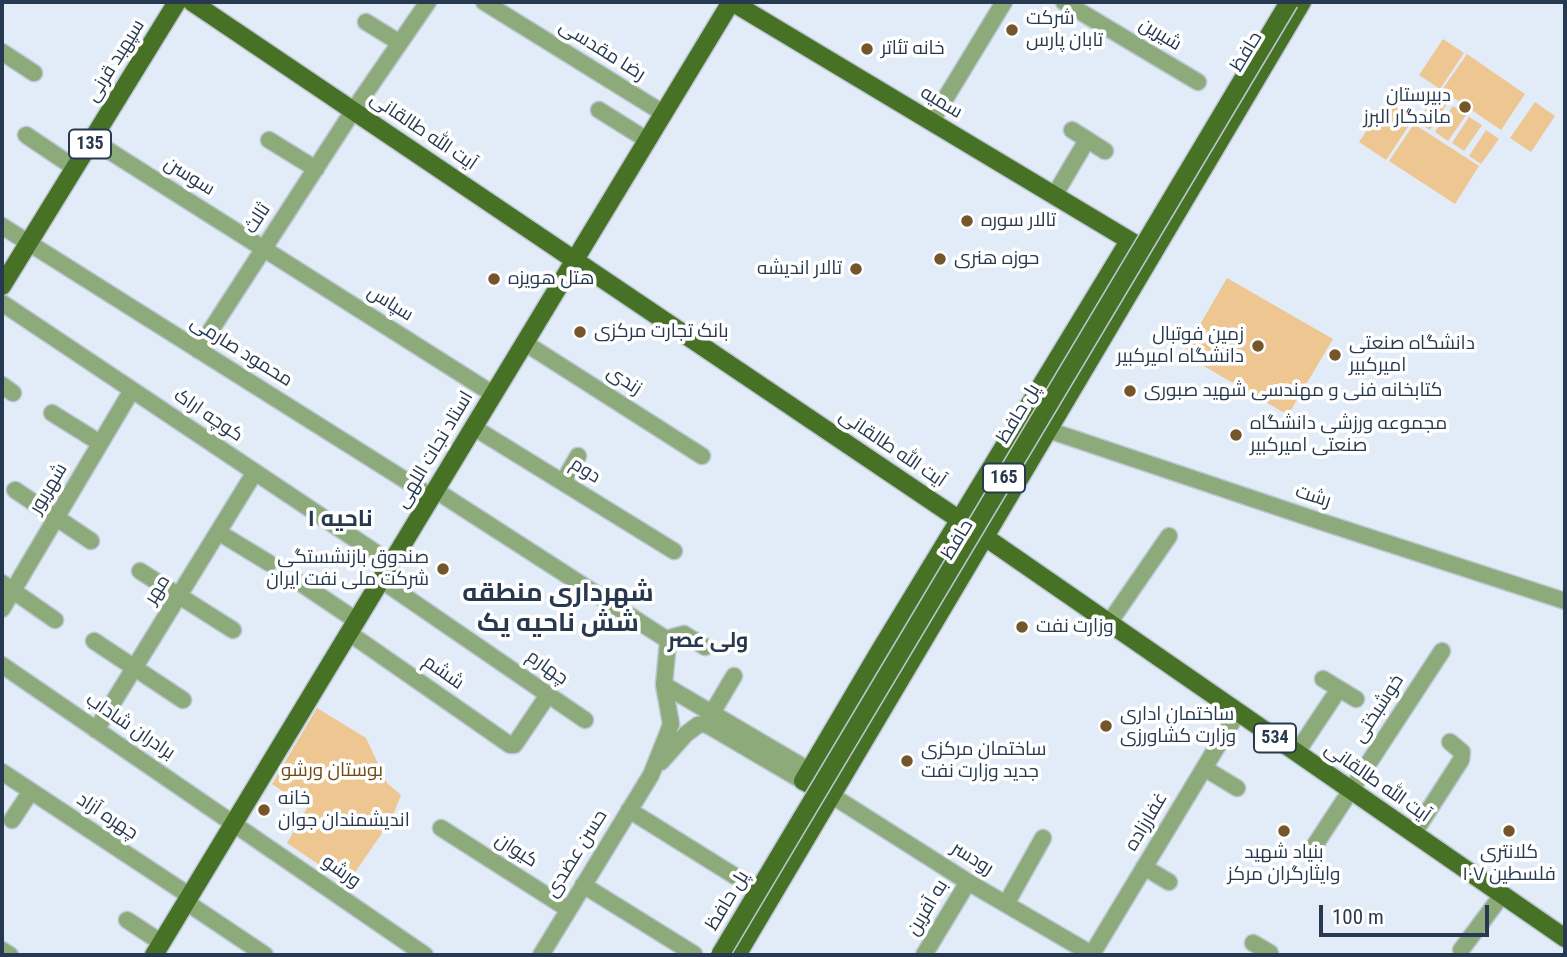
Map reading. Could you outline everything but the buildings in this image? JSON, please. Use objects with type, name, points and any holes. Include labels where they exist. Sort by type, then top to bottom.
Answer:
[{"type":"main road","name":"سپهبد قرنی","points":[[2,286],[177,2]]},
{"type":"main road","name":"آیت الله طالقانی","points":[[192,2],[985,537],[1565,938]]},
{"type":"main road","name":"استاد نجات اللهی","points":[[158,949],[731,2]]},
{"type":"main road","name":"سمیه","points":[[731,2],[1152,254]]},
{"type":"main road","name":"پل حافظ","points":[[720,955],[1289,2]]},
{"type":"main road","name":"حافظ","points":[[737,955],[1302,2]]},
{"type":"main road","name":"حافظ","points":[[806,776],[1129,241]]},
{"type":"main road","points":[[1019,421],[1048,430]]},
{"type":"main road","points":[[906,608],[919,598],[930,601],[937,615],[932,625]]},
{"type":"main road","points":[[879,652],[877,662],[887,674],[897,675],[906,668]]},
{"type":"main road","points":[[806,776],[831,795]]},
{"type":"street","name":"ثالث","points":[[198,350],[353,111],[428,2]]},
{"type":"street","name":"رضا مقدسی","points":[[484,2],[663,113]]},
{"type":"street","points":[[931,122],[1004,2]]},
{"type":"street","name":"شیرین","points":[[1064,2],[1198,82]]},
{"type":"street","points":[[366,22],[400,43]]},
{"type":"street","points":[[2,52],[34,73]]},
{"type":"street","points":[[599,110],[647,140]]},
{"type":"street","points":[[1072,130],[1105,151]]},
{"type":"street","points":[[26,135],[75,168]]},
{"type":"street","name":"سوسن","points":[[92,140],[264,249]]},
{"type":"street","points":[[269,140],[316,169]]},
{"type":"street","points":[[1054,196],[1087,140]]},
{"type":"street","name":"محمود صارمی","points":[[2,226],[666,639]]},
{"type":"street","name":"سپاس","points":[[264,249],[494,394]]},
{"type":"street","name":"کوچه اراک","points":[[2,303],[391,563]]},
{"type":"street","name":"زندی","points":[[525,343],[702,456]]},
{"type":"street","name":"شهریور","points":[[2,609],[7,587],[56,517],[132,390]]},
{"type":"street","points":[[52,413],[100,443]]},
{"type":"street","name":"دوم","points":[[473,427],[674,551]]},
{"type":"street","name":"رشت","points":[[1048,430],[1565,601]]},
{"type":"street","points":[[563,482],[578,456]]},
{"type":"street","name":"مهر","points":[[96,730],[255,472]]},
{"type":"street","points":[[15,490],[91,541]]},
{"type":"street","points":[[218,532],[269,563]]},
{"type":"street","points":[[1109,623],[1169,536]]},
{"type":"street","points":[[139,571],[233,630]]},
{"type":"street","name":"چهارم","points":[[381,580],[585,720]]},
{"type":"street","name":"ششم","points":[[299,582],[353,627],[510,745],[514,745],[548,695]]},
{"type":"street","points":[[7,587],[55,620]]},
{"type":"street","points":[[651,775],[671,724],[664,685],[668,647],[666,639],[684,634],[705,647]]},
{"type":"street","points":[[94,641],[183,699]]},
{"type":"street","name":"خوشبختی","points":[[1315,845],[1351,790],[1427,661],[1442,651]]},
{"type":"street","name":"برادران شاداب","points":[[2,665],[234,824]]},
{"type":"street","points":[[712,713],[734,676]]},
{"type":"street","points":[[1323,679],[1356,699]]},
{"type":"street","points":[[664,685],[712,713],[806,776]]},
{"type":"street","points":[[1297,752],[1339,689]]},
{"type":"street","name":"غفارزاده","points":[[1092,955],[1238,712]]},
{"type":"street","points":[[651,775],[685,734],[704,724],[806,776]]},
{"type":"street","points":[[1414,833],[1461,760],[1462,752],[1450,742]]},
{"type":"street","points":[[1204,768],[1237,788]]},
{"type":"street","name":"چهره آزاد","points":[[2,772],[188,899],[257,953]]},
{"type":"street","name":"حسن عضدی","points":[[541,955],[651,775]]},
{"type":"street","points":[[12,820],[31,792]]},
{"type":"street","name":"رودسر","points":[[831,795],[1092,955]]},
{"type":"street","points":[[629,810],[738,878]]},
{"type":"street","name":"ورشو","points":[[234,824],[425,955]]},
{"type":"street","name":"کیوان","points":[[441,828],[568,909]]},
{"type":"street","points":[[1006,904],[1043,838]]},
{"type":"street","points":[[1144,867],[1169,882]]},
{"type":"street","name":"به آفرین","points":[[924,955],[968,881]]},
{"type":"street","points":[[583,885],[694,954]]},
{"type":"street","points":[[1461,950],[1502,895]]},
{"type":"street","points":[[127,920],[158,949]]},
{"type":"street","points":[[1253,943],[1270,953],[1268,955]]},
{"type":"street","points":[[2,950],[10,955]]},
{"type":"green space","points":[[1443,39],[1464,53],[1440,89],[1419,75]]},
{"type":"green space","points":[[1467,54],[1525,94],[1501,130],[1442,90]]},
{"type":"green space","points":[[1434,96],[1447,104],[1430,130],[1417,122]]},
{"type":"green space","points":[[1387,100],[1414,118],[1386,160],[1359,142]]},
{"type":"green space","points":[[1535,102],[1555,116],[1531,152],[1510,138]]},
{"type":"green space","points":[[1453,106],[1466,115],[1448,141],[1435,132]]},
{"type":"green space","points":[[1469,117],[1482,125],[1464,151],[1452,143]]},
{"type":"green space","points":[[1414,124],[1479,166],[1455,204],[1389,161]]},
{"type":"green space","points":[[1486,130],[1499,139],[1481,164],[1469,156]]},
{"type":"green space","name":"زمین فوتبال دانشگاه امیرکبیر","points":[[1227,278],[1333,339],[1288,415],[1183,354]]},
{"type":"green space","name":"بوستان ورشو","points":[[317,708],[366,738],[387,783],[401,795],[391,820],[347,884],[287,843],[307,808],[272,784]]},
{"type":"place","name":"شرکت تابان پارس","points":[[1012,30]]},
{"type":"place","name":"خانه تئاتر","points":[[867,49]]},
{"type":"place","name":"دبیرستان ماندگار البرز","points":[[1465,107]]},
{"type":"place","name":"تالار سوره","points":[[967,221]]},
{"type":"place","name":"حوزه هنری","points":[[940,259]]},
{"type":"place","name":"تالار اندیشه","points":[[856,269]]},
{"type":"place","name":"هتل هویزه","points":[[494,279]]},
{"type":"place","name":"بانک تجارت مرکزی","points":[[580,332]]},
{"type":"place","name":"زمین فوتبال دانشگاه امیرکبیر","points":[[1258,346]]},
{"type":"place","name":"دانشگاه صنعتی امیرکبیر","points":[[1335,355]]},
{"type":"place","name":"کتابخانه فنی و مهندسی شهید صبوری","points":[[1130,391]]},
{"type":"place","name":"مجموعه ورزشی دانشگاه صنعتی امیرکبیر","points":[[1236,435]]},
{"type":"place","name":"صندوق بازنشستگی شرکت ملی نفت ایران","points":[[443,569]]},
{"type":"place","name":"وزارت نفت","points":[[1022,627]]},
{"type":"place","name":"ساختمان اداری وزارت کشاورزی","points":[[1106,726]]},
{"type":"place","name":"ساختمان مرکزی جدید وزارت نفت","points":[[907,761]]},
{"type":"place","name":"خانه اندیشمندان جوان","points":[[264,810]]},
{"type":"place","name":"بنیاد شهید وایثارگران مرکز","points":[[1284,831]]},
{"type":"place","name":"کلانتری ۱۰۷ فلسطین","points":[[1509,831]]},
{"type":"district","name":"ناحیه ۱","points":[[340,520]]},
{"type":"district","name":"شهرداری منطقه شش ناحیه یک","points":[[558,609]]},
{"type":"district","name":"ولی عصر","points":[[708,642]]}]
